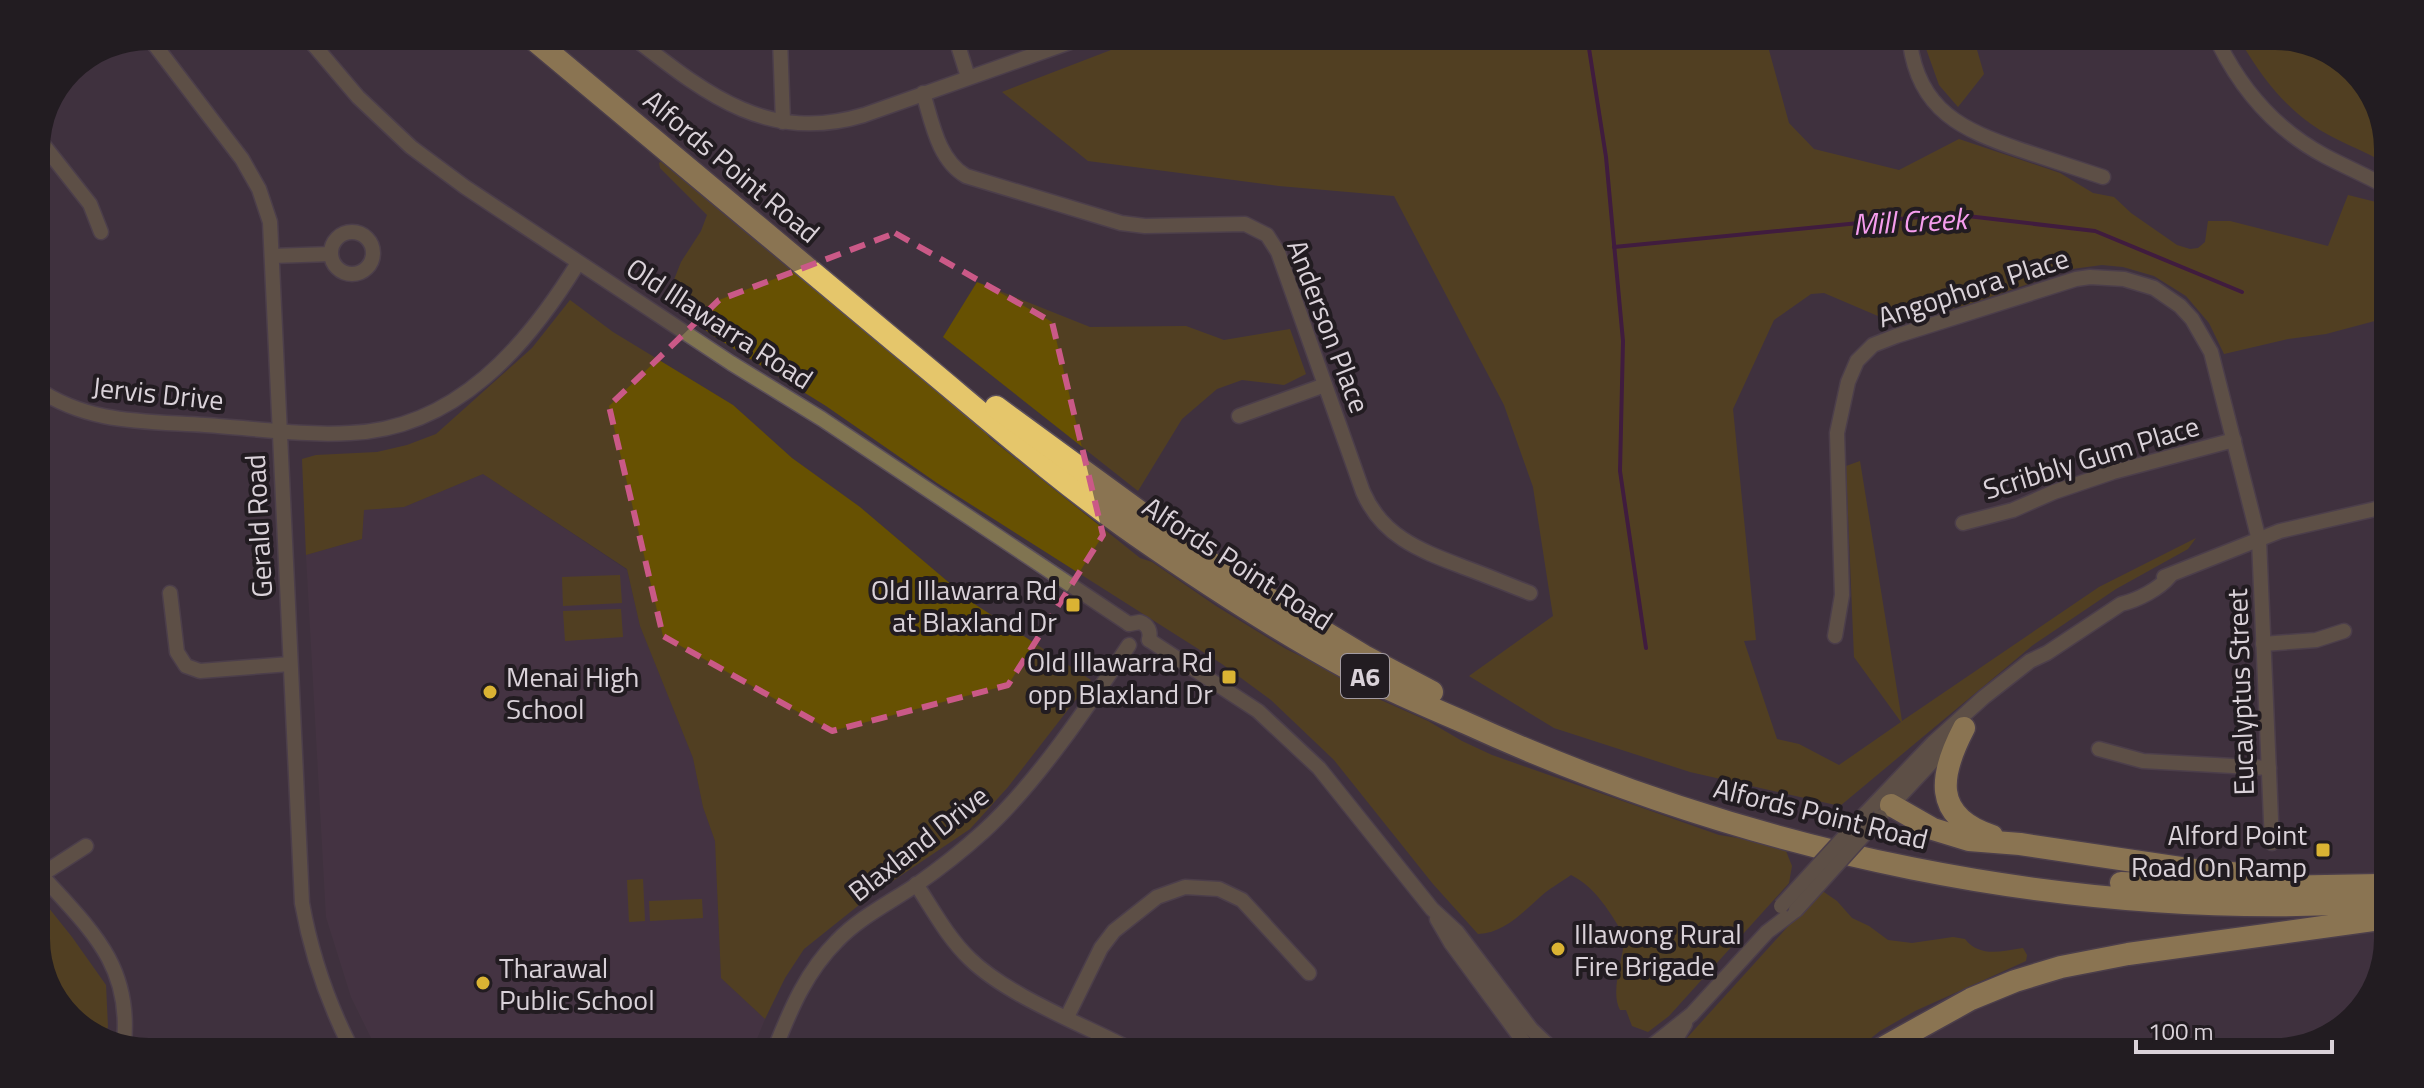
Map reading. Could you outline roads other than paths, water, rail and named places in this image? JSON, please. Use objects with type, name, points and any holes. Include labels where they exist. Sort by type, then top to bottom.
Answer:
[{"type":"highway","name":"Alfords Point Road","points":[[546,50],[1012,439],[1132,533],[1259,616],[1366,677],[1523,749],[1614,785],[1768,834],[1876,860],[2018,886],[2161,901],[2266,905],[2374,902]]},
{"type":"highway","name":"Alfords Point Road","points":[[567,50],[1001,411],[1207,561],[1364,656],[1448,700],[1525,735],[1641,780],[1753,815],[1885,849],[2022,872],[2137,884],[2276,889],[2374,885]]},
{"type":"highway","points":[[1964,728],[1946,770],[1945,788],[1950,804],[1960,818],[1976,830],[2020,844]]},
{"type":"highway","points":[[1877,810],[1955,837],[1991,843],[2020,844],[2216,872],[2297,876],[2374,874]]},
{"type":"highway","points":[[1901,1038],[1971,999],[2061,967],[2119,955],[2374,920]]},
{"type":"street","name":"Gerald Road","points":[[159,50],[242,159],[259,189],[270,222],[302,903],[309,942],[321,980],[346,1038]]},
{"type":"street","name":"Old Illawarra Road","points":[[318,50],[358,97],[411,147],[465,187],[822,419],[1129,624]]},
{"type":"street","points":[[651,50],[727,104],[783,122],[812,124],[840,121],[1047,50]]},
{"type":"street","points":[[781,50],[783,122]]},
{"type":"street","points":[[959,50],[968,77]]},
{"type":"street","points":[[1912,50],[1917,73],[1927,93],[1955,122],[1978,135],[2103,177]]},
{"type":"street","points":[[2223,50],[2249,93],[2277,123],[2319,153],[2374,180]]},
{"type":"street","name":"Anderson Place","points":[[923,93],[945,156],[966,176],[1121,223],[1145,226],[1236,222],[1267,235],[1278,252],[1363,492],[1385,526],[1423,551],[1530,593]]},
{"type":"street","points":[[50,153],[90,204],[101,232]]},
{"type":"street","points":[[272,256],[331,254]]},
{"type":"street","name":"Jervis Drive","points":[[50,396],[69,408],[104,418],[319,433],[370,431],[402,423],[457,399],[488,378],[513,353],[563,288],[578,263]]},
{"type":"street","name":"Angophora Place","points":[[1835,636],[1842,595],[1837,433],[1852,371],[1864,352],[1884,340],[2076,279],[2106,277],[2132,281],[2167,296],[2192,319],[2203,335],[2216,369],[2259,540]]},
{"type":"street","points":[[1239,416],[1325,385]]},
{"type":"street","name":"Scribbly Gum Place","points":[[1963,523],[2013,510],[2113,472],[2234,440]]},
{"type":"street","points":[[1662,1038],[1692,1014],[1877,810],[1925,751],[1976,703],[2030,661],[2121,604],[2131,602],[2164,584],[2170,576],[2211,557],[2316,521],[2374,509]]},
{"type":"street","name":"Eucalyptus Street","points":[[2259,540],[2272,843]]},
{"type":"street","points":[[170,593],[177,652],[186,666],[200,671],[290,664]]},
{"type":"street","points":[[1140,622],[1146,625],[1150,632],[1149,640],[1140,647],[1129,645],[1124,635],[1129,624],[1140,622]]},
{"type":"street","points":[[2263,644],[2316,640],[2344,631]]},
{"type":"street","points":[[1149,640],[1258,711],[1289,737],[1319,768],[1432,909],[1457,932],[1540,1038]]},
{"type":"street","name":"Blaxland Drive","points":[[779,1038],[791,1007],[812,971],[837,941],[981,834],[1004,812],[1063,739],[1129,645]]},
{"type":"street","points":[[1877,810],[2047,653]]},
{"type":"street","points":[[2099,749],[2143,761],[2269,768]]},
{"type":"street","points":[[50,866],[86,846]]},
{"type":"street","points":[[916,884],[971,961],[1012,989],[1108,1038]]},
{"type":"street","points":[[50,885],[92,933],[111,961],[125,1005],[124,1034]]},
{"type":"street","points":[[1067,1017],[1101,948],[1114,931],[1157,897],[1185,887],[1219,889],[1242,900],[1309,973]]},
{"type":"street","points":[[1432,909],[1451,943],[1521,1038]]},
{"type":"street","points":[[1677,1038],[1692,1014]]},
{"type":"waterway","points":[[1589,50],[1606,157],[1623,341],[1620,471],[1646,648]]},
{"type":"waterway","name":"Mill Creek","points":[[1614,247],[1950,214],[2095,231],[2242,292]]},
{"type":"place","name":"Old Illawarra Rd at Blaxland Dr","points":[[1073,605]]},
{"type":"place","name":"Old Illawarra Rd opp Blaxland Dr","points":[[1229,677]]},
{"type":"place","name":"Menai High School","points":[[490,692]]},
{"type":"place","name":"Alford Point Road On Ramp","points":[[2323,850]]},
{"type":"place","name":"Illawong Rural Fire Brigade","points":[[1558,949]]},
{"type":"place","name":"Tharawal Public School","points":[[483,983]]}]
